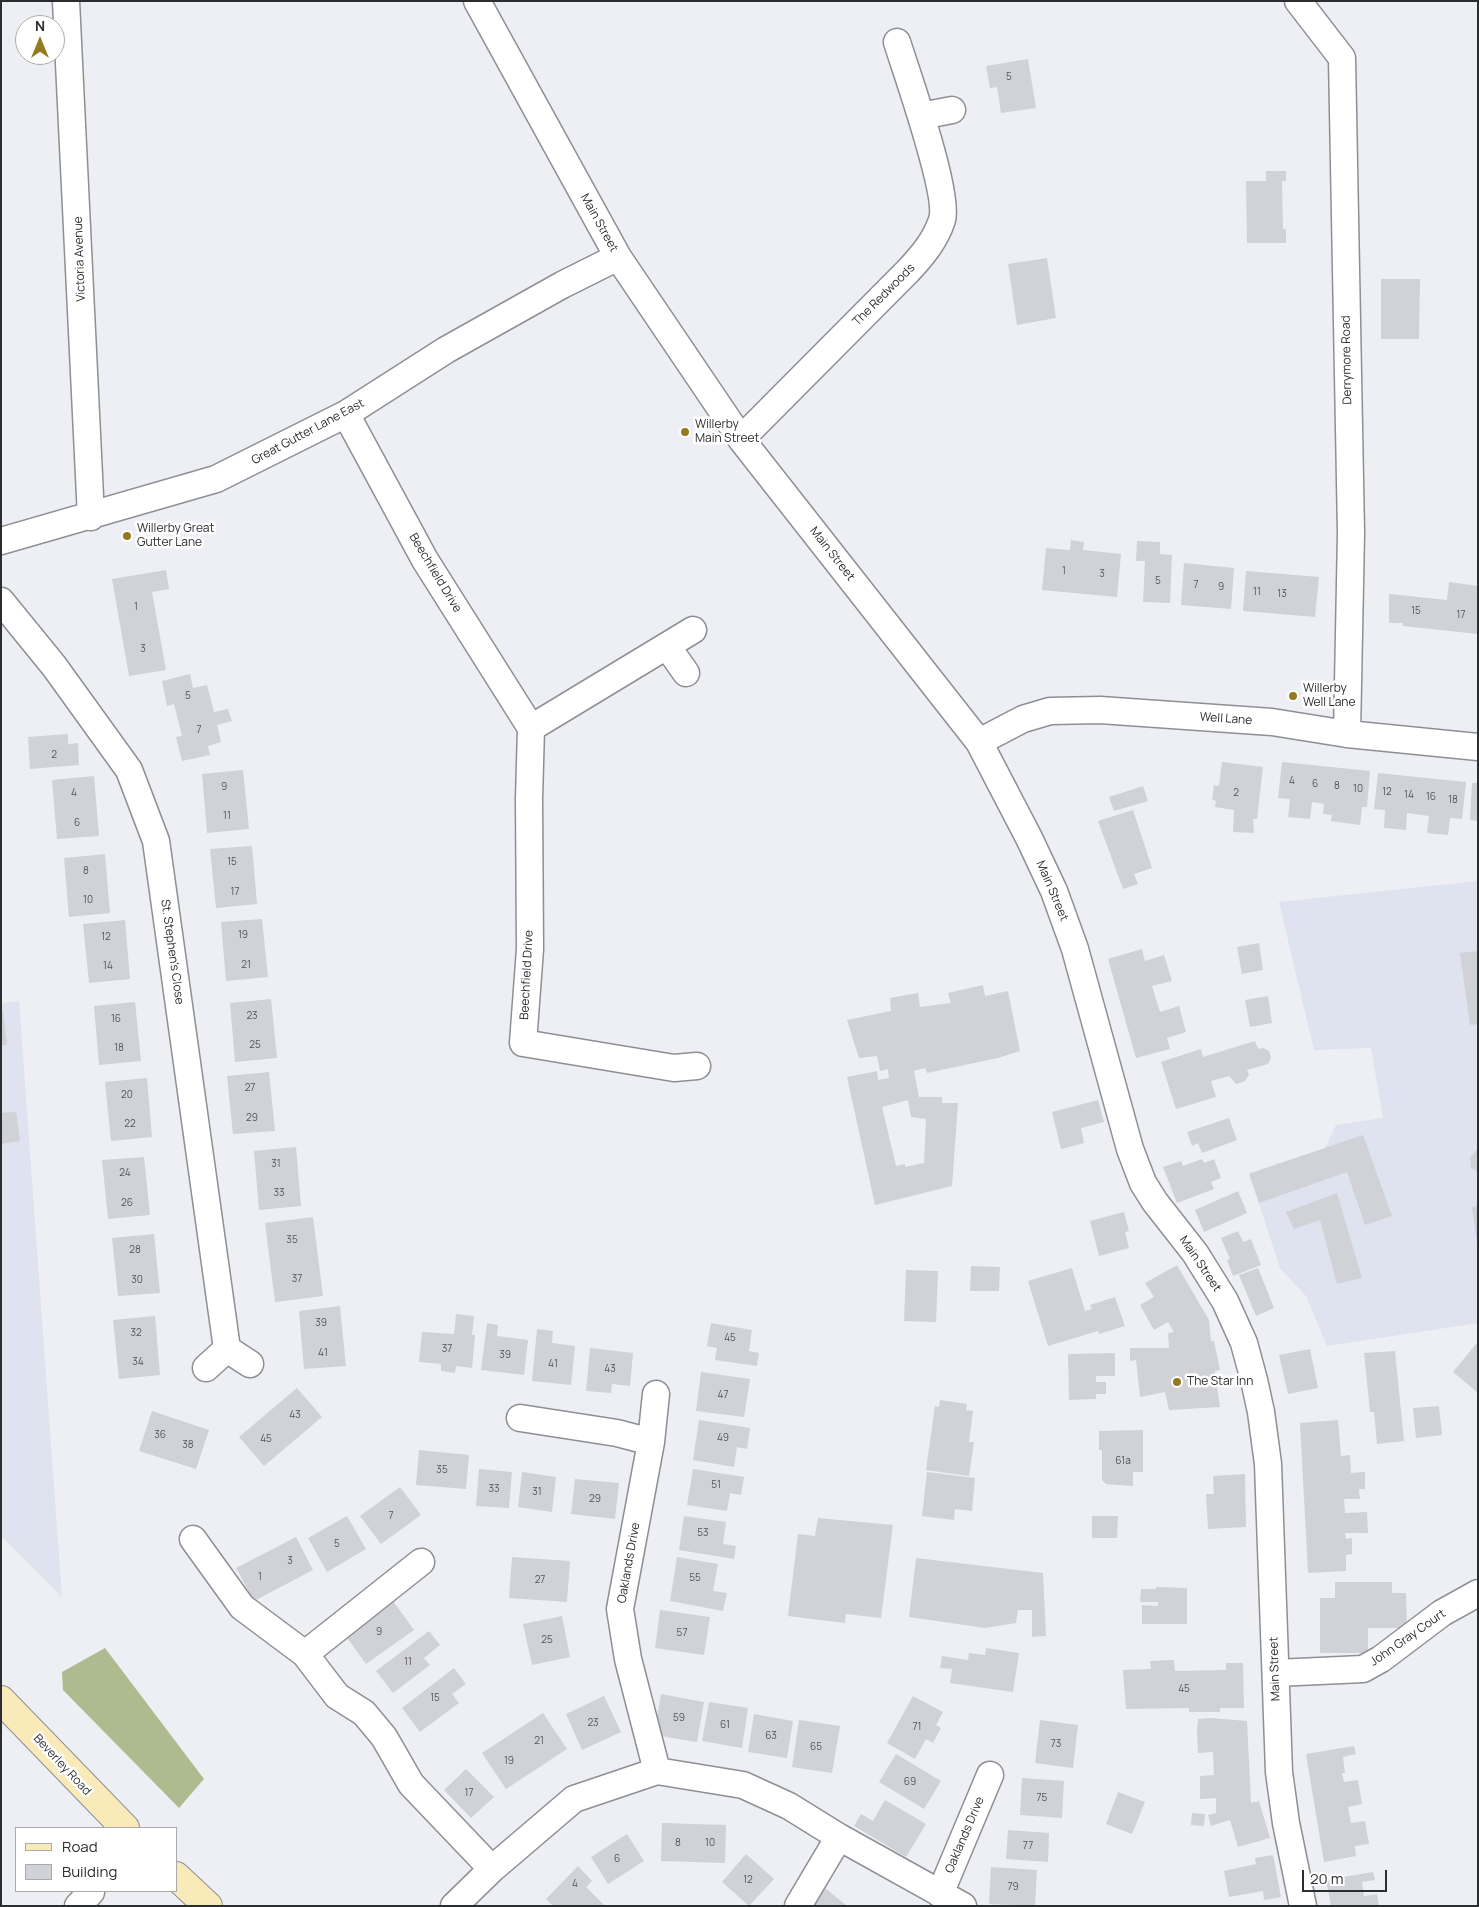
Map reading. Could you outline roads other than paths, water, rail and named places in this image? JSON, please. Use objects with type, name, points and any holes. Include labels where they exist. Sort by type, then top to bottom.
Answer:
[{"type":"main road","name":"Beverley Road","points":[[1,1700],[124,1827]]},
{"type":"main road","points":[[178,1878],[208,1906]]},
{"type":"street","name":"Victoria Avenue","points":[[66,1],[77,204],[90,516]]},
{"type":"street","name":"Main Street","points":[[477,1],[618,257],[741,439],[979,742],[1054,891],[1076,949],[1130,1150],[1144,1183],[1155,1202],[1200,1261],[1225,1301],[1244,1343],[1262,1412],[1268,1464],[1279,1772],[1286,1823],[1302,1906]]},
{"type":"street","name":"Derrymore Road","points":[[1298,1],[1342,58],[1350,533],[1347,734]]},
{"type":"street","name":"The Redwoods","points":[[741,439],[908,271],[928,248],[942,219],[942,189],[897,42]]},
{"type":"street","points":[[921,116],[952,110]]},
{"type":"street","name":"Great Gutter Lane East","points":[[1,541],[216,479],[346,414],[446,350],[562,285],[618,257]]},
{"type":"street","name":"Beechfield Drive","points":[[346,414],[425,560],[531,728],[528,799],[530,949],[517,1047],[683,1074]]},
{"type":"street","name":"St. Stephen's Close","points":[[1,601],[54,666],[129,770],[156,841],[227,1349]]},
{"type":"street","points":[[531,728],[693,630]]},
{"type":"street","points":[[667,646],[686,674]]},
{"type":"street","name":"Well Lane","points":[[979,742],[1023,718],[1050,711],[1100,710],[1272,722],[1347,734],[1478,748]]},
{"type":"street","points":[[206,1368],[227,1349],[250,1364]]},
{"type":"street","name":"Oaklands Drive","points":[[656,1394],[651,1442],[620,1609],[628,1659],[657,1771]]},
{"type":"street","points":[[520,1418],[617,1432],[651,1442]]},
{"type":"street","points":[[193,1539],[242,1606],[305,1654],[337,1696],[364,1713],[384,1737],[411,1784],[492,1869]]},
{"type":"street","points":[[305,1654],[422,1562]]},
{"type":"street","name":"John Gray Court","points":[[1276,1673],[1363,1669],[1381,1659],[1442,1613],[1478,1593]]},
{"type":"street","points":[[454,1906],[492,1869],[574,1799],[657,1771],[743,1785],[790,1806],[839,1837],[963,1906]]},
{"type":"street","name":"Oaklands Drive","points":[[940,1894],[990,1775]]},
{"type":"street","points":[[798,1906],[839,1837]]},
{"type":"place","name":"Willerby Main Street","points":[[685,432]]},
{"type":"place","name":"Willerby Great Gutter Lane","points":[[127,536]]},
{"type":"place","name":"Willerby Well Lane","points":[[1293,696]]},
{"type":"place","name":"The Star Inn","points":[[1177,1382]]}]
